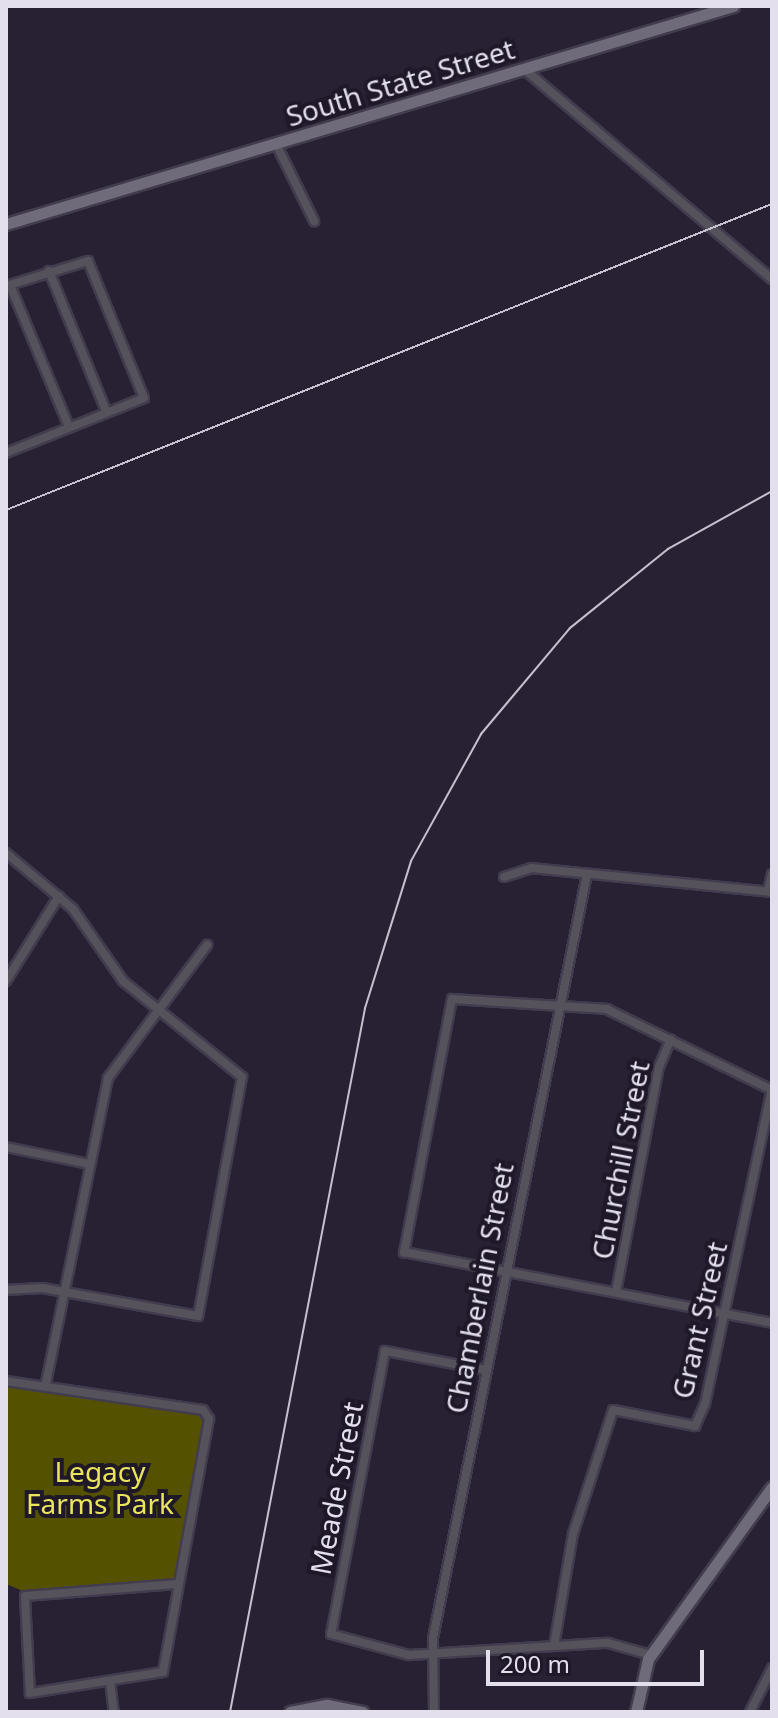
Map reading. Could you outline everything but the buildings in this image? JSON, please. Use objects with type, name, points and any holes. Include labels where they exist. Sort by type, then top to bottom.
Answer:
[{"type":"main road","name":"South State Street","points":[[6,224],[277,146],[733,6]]},
{"type":"main road","points":[[636,1712],[651,1655],[772,1487]]},
{"type":"main road","points":[[290,1712],[327,1705],[362,1712]]},
{"type":"street","points":[[524,69],[772,279]]},
{"type":"street","points":[[277,146],[314,221]]},
{"type":"street","points":[[6,453],[144,398],[88,261],[8,286],[69,427]]},
{"type":"street","points":[[49,271],[107,413]]},
{"type":"street","points":[[6,853],[59,896],[123,981],[242,1077],[198,1316],[64,1292],[6,1290]]},
{"type":"street","points":[[504,877],[525,868],[770,892],[772,874]]},
{"type":"street","name":"Chamberlain Street","points":[[434,1712],[431,1654],[556,1001],[587,874]]},
{"type":"street","points":[[6,981],[59,896]]},
{"type":"street","points":[[46,1383],[108,1078],[157,1008],[207,945]]},
{"type":"street","points":[[772,1090],[607,1009],[556,1001],[452,999],[404,1252],[772,1323]]},
{"type":"street","name":"Churchill Street","points":[[616,1292],[659,1067],[671,1039]]},
{"type":"street","name":"Grant Street","points":[[554,1646],[573,1534],[613,1410],[695,1426],[724,1314],[772,1090]]},
{"type":"street","points":[[6,1147],[89,1164]]},
{"type":"street","name":"Meade Street","points":[[431,1654],[391,1652],[331,1634],[385,1351],[486,1370]]},
{"type":"street","points":[[6,1381],[46,1383],[207,1414],[177,1584],[159,1676],[30,1693],[25,1596],[177,1584]]},
{"type":"street","points":[[431,1654],[615,1643],[651,1655]]},
{"type":"street","points":[[750,1712],[772,1668]]},
{"type":"street","points":[[110,1681],[114,1712]]},
{"type":"green space","name":"Legacy Farms Park","points":[[25,1379],[207,1414],[177,1584],[30,1594],[6,1584],[6,1381]]},
{"type":"railway","points":[[6,510],[772,204]]},
{"type":"railway","points":[[230,1712],[365,1008],[411,861],[481,734],[570,628],[668,549],[772,491]]}]
